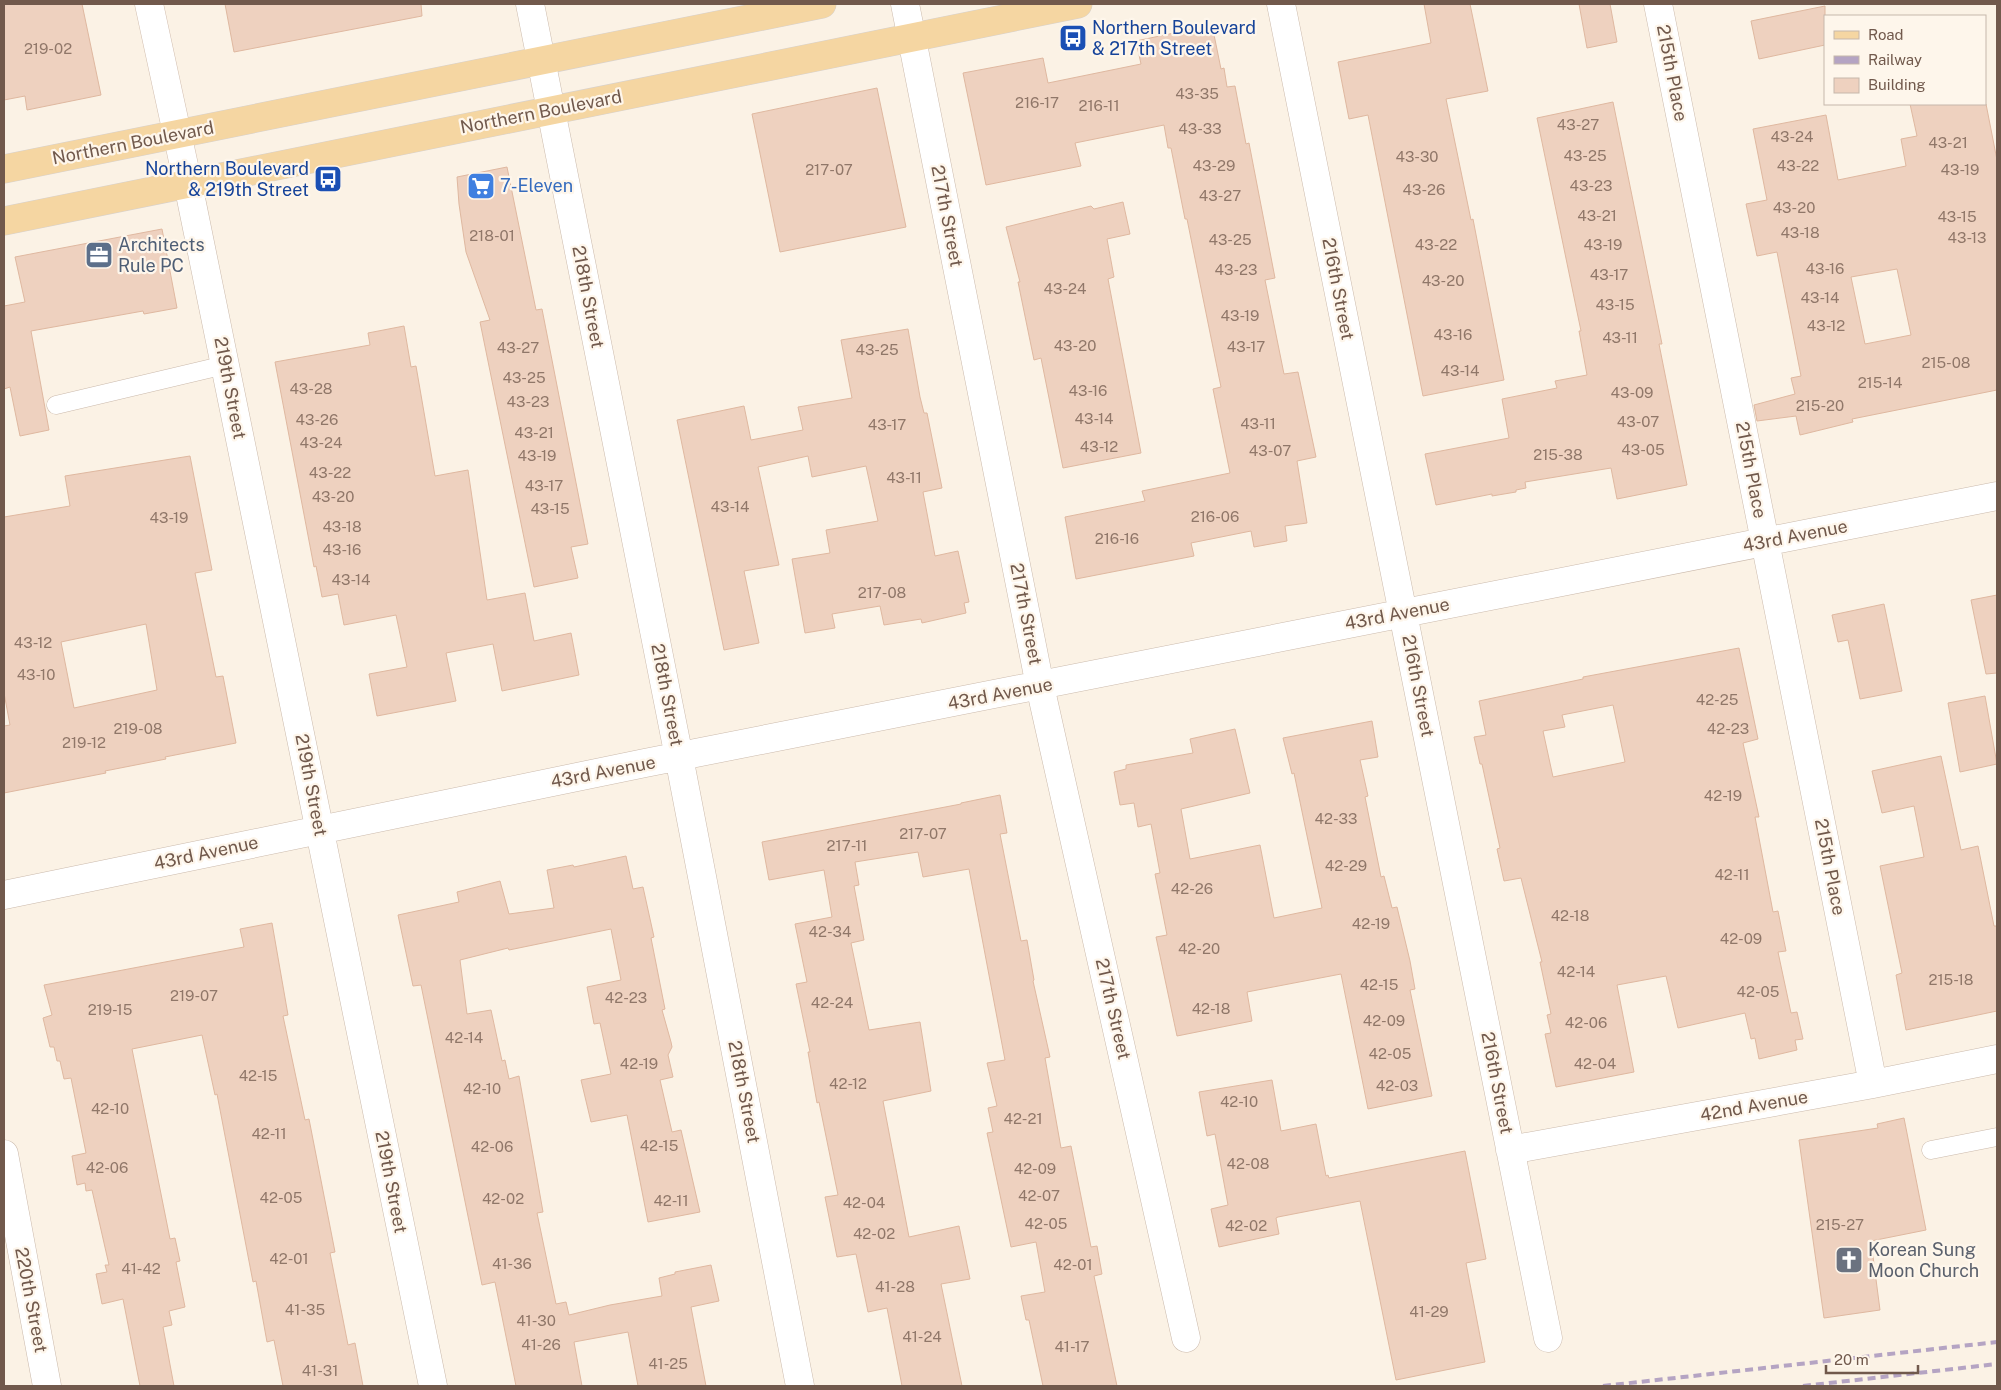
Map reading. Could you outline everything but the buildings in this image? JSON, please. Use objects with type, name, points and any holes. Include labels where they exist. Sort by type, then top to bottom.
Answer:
[{"type":"main road","name":"Northern Boulevard","points":[[4,169],[822,4]]},
{"type":"main road","name":"Northern Boulevard","points":[[4,221],[1078,4]]},
{"type":"street","name":"219th Street","points":[[149,4],[178,134],[433,1386]]},
{"type":"street","name":"218th Street","points":[[530,4],[679,757],[800,1386]]},
{"type":"street","name":"217th Street","points":[[905,4],[1040,686],[1186,1338]]},
{"type":"street","name":"216th Street","points":[[1281,4],[1548,1338]]},
{"type":"street","name":"215th Place","points":[[1658,4],[1873,1084]]},
{"type":"street","name":"43rd Avenue","points":[[4,895],[1403,612],[1997,496]]},
{"type":"street","name":"42nd Avenue","points":[[1510,1150],[1873,1084],[1997,1059]]},
{"type":"street","name":"220th Street","points":[[4,1154],[47,1386]]},
{"type":"lane","points":[[56,405],[225,365]]},
{"type":"lane","points":[[1931,1150],[1997,1137]]},
{"type":"railway","points":[[1603,1386],[1997,1342]]},
{"type":"railway","points":[[1803,1386],[1997,1364]]},
{"type":"place","name":"Northern Boulevard & 217th Street","points":[[1073,38]]},
{"type":"place","name":"Northern Boulevard & 219th Street","points":[[328,179]]},
{"type":"place","name":"7-Eleven","points":[[481,186]]},
{"type":"place","name":"Architects Rule PC","points":[[99,255]]},
{"type":"place","name":"Korean Sung Moon Church","points":[[1849,1260]]}]
